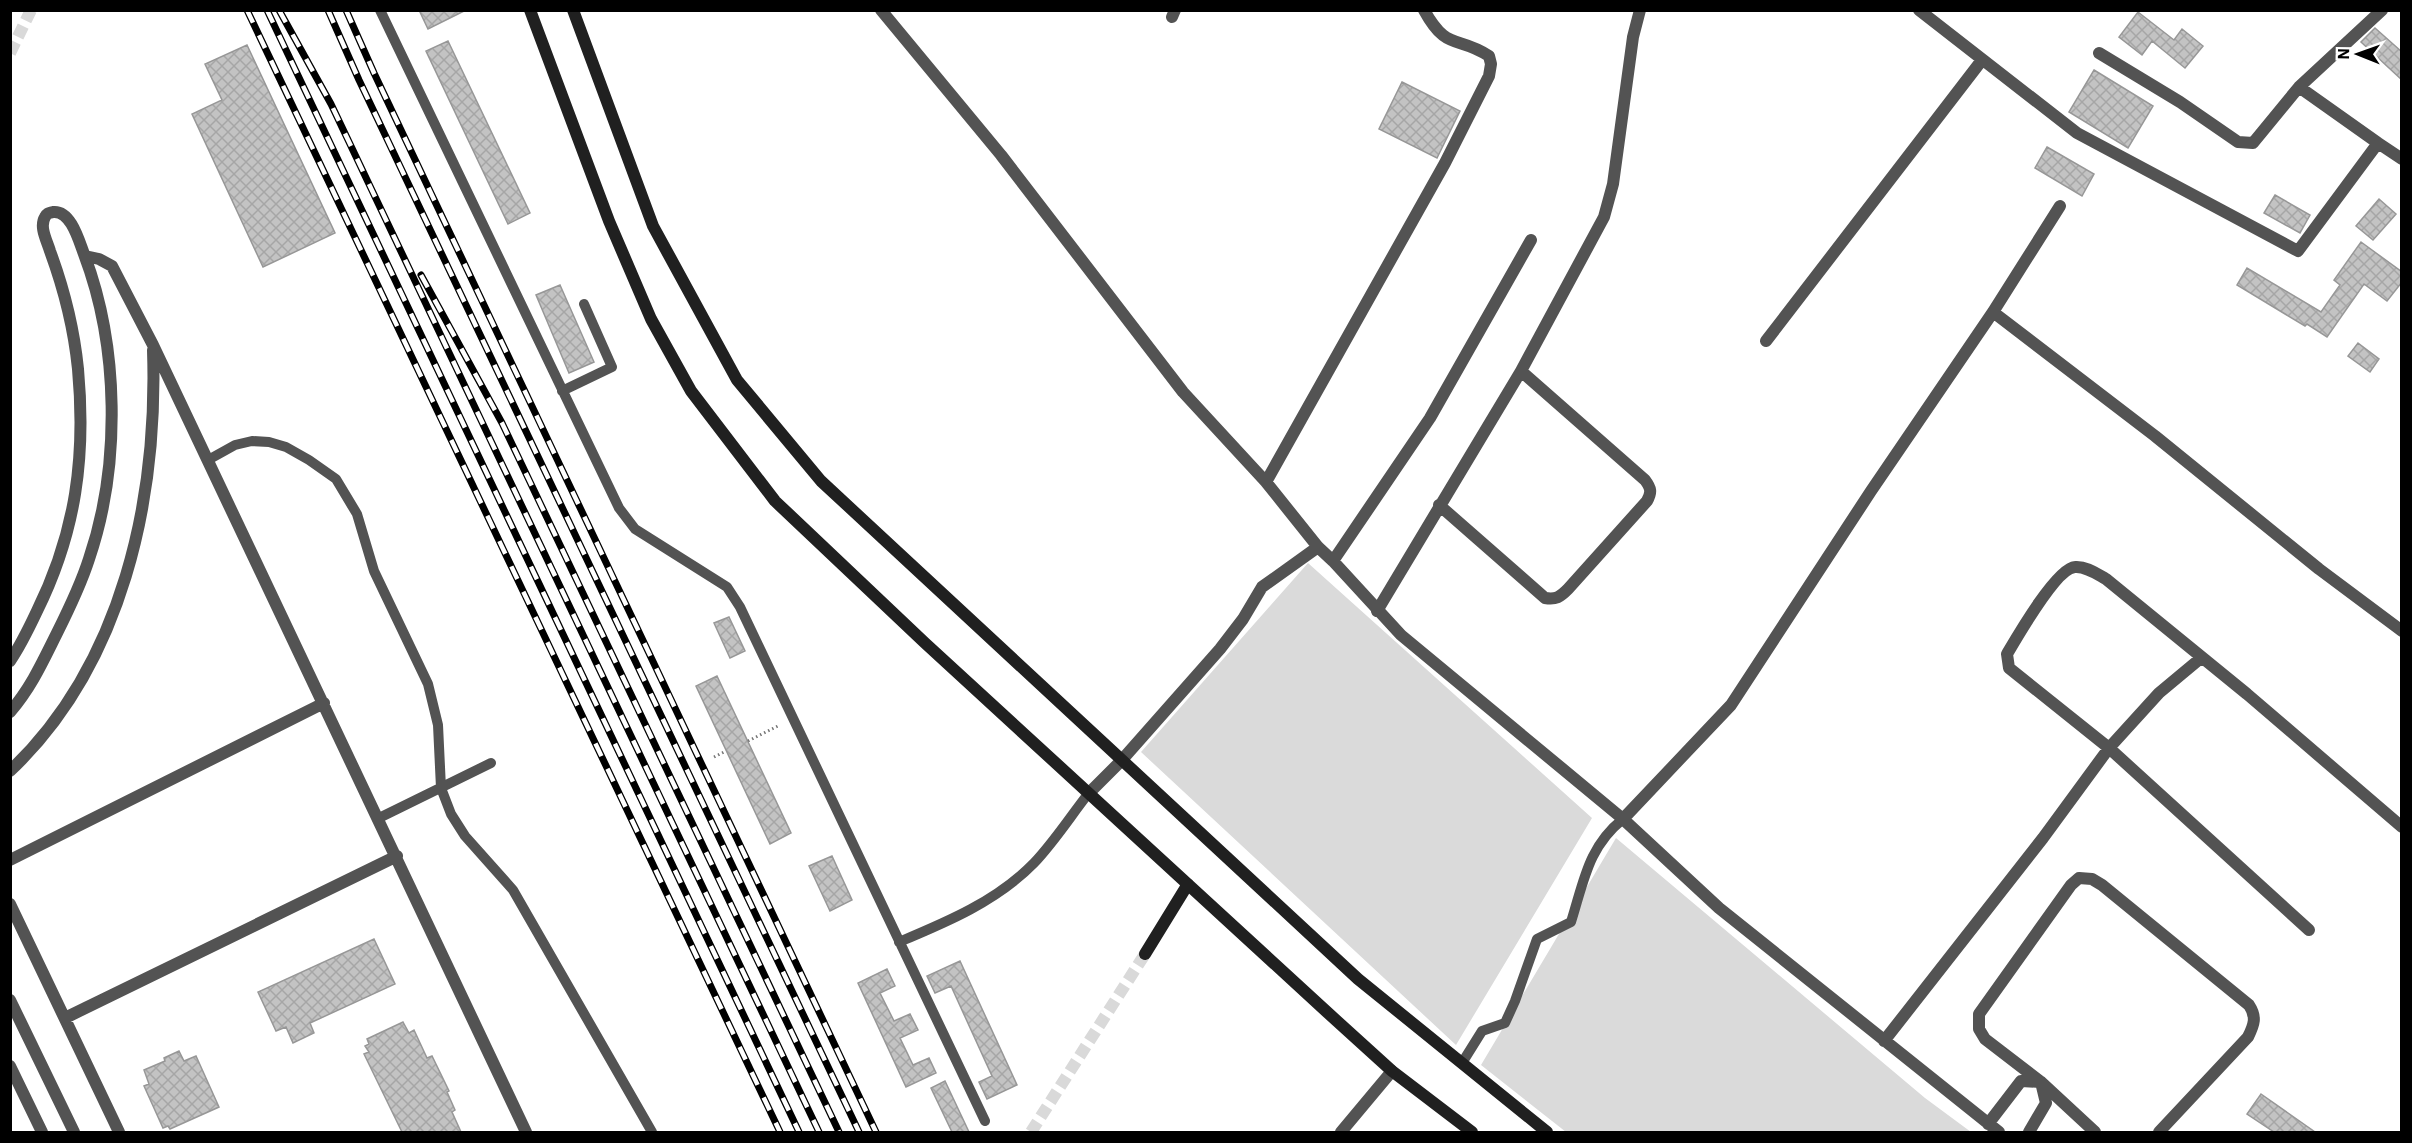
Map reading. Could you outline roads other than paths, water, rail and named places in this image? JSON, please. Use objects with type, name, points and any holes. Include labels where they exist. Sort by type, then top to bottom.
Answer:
[{"type":"street","points":[[530,10],[609,221],[646,309],[691,391],[775,501],[1088,794],[1392,1071],[1472,1132]]},
{"type":"street","points":[[573,10],[653,226],[737,380],[821,480],[1358,979],[1547,1132]]},
{"type":"street","points":[[1266,482],[1445,164],[1489,76],[1491,64],[1489,56],[1482,51],[1440,35],[1424,10]]},
{"type":"street","points":[[1377,611],[1521,371],[1604,218],[1613,184],[1633,37],[1640,10]]},
{"type":"street","points":[[1919,10],[2077,133],[2298,250],[2378,143]]},
{"type":"street","points":[[2099,53],[2180,102],[2238,142],[2253,143],[2300,87],[2382,10]]},
{"type":"street","points":[[886,13],[1001,155],[1183,392],[1266,482],[1318,547],[1377,611],[1401,635],[1623,819],[1719,908],[1999,1132]]},
{"type":"street","points":[[1766,341],[1982,60]]},
{"type":"street","points":[[2300,87],[2402,159]]},
{"type":"street","points":[[1623,819],[1731,705],[1871,490],[1993,312],[2060,206]]},
{"type":"street","points":[[10,661],[51,582],[72,518],[80,461],[81,411],[78,368],[66,301],[43,228],[44,218],[48,213],[57,212],[66,216],[85,256],[95,286],[111,367],[110,444],[101,514],[90,558],[69,609],[26,693],[10,712]]},
{"type":"street","points":[[1333,561],[1430,418],[1531,240]]},
{"type":"street","points":[[85,256],[99,259],[112,266],[153,345],[526,1132]]},
{"type":"street","points":[[1993,312],[2155,436],[2319,569],[2402,632]]},
{"type":"street","points":[[10,771],[46,732],[72,696],[108,627],[131,557],[149,472],[154,390],[153,345]]},
{"type":"street","points":[[1439,505],[1545,598],[1553,599],[1560,597],[1568,589],[1647,501],[1651,494],[1646,480],[1521,371]]},
{"type":"street","points":[[1088,794],[1121,761],[1220,649],[1243,619],[1262,587],[1318,547]]},
{"type":"street","points":[[2309,930],[2109,748],[2010,669],[2007,654],[2061,574],[2076,567],[2086,568],[2106,579],[2140,605],[2200,658],[2247,694],[2402,827]]},
{"type":"street","points":[[1884,1041],[2043,838],[2109,748],[2159,693],[2200,658]]},
{"type":"street","points":[[10,860],[324,704]]},
{"type":"street","points":[[65,1018],[397,856]]},
{"type":"street","points":[[2095,1132],[2042,1082],[1985,1039],[1979,1029],[1979,1014],[2071,885],[2079,878],[2091,879],[2102,885],[2249,1005],[2255,1014],[2248,1037],[2159,1132]]},
{"type":"street","points":[[1145,954],[1188,884]]},
{"type":"street","points":[[10,904],[119,1132]]},
{"type":"street","points":[[10,1000],[74,1132]]},
{"type":"street","points":[[10,1066],[42,1132]]},
{"type":"street","points":[[1341,1132],[1392,1071]]},
{"type":"street","points":[[1988,1124],[2021,1081],[2042,1082]]},
{"type":"street","points":[[2029,1132],[2046,1103],[2042,1082]]},
{"type":"lane","points":[[380,10],[620,508],[636,529],[728,587],[740,607],[985,1121]]},
{"type":"lane","points":[[562,391],[612,367],[584,304]]},
{"type":"lane","points":[[208,460],[235,445],[252,441],[269,442],[286,447],[336,479],[357,514],[374,571],[428,684],[438,725],[441,788],[451,814],[465,836],[513,890],[652,1132]]},
{"type":"lane","points":[[379,818],[491,763]]},
{"type":"lane","points":[[899,942],[948,922],[990,898],[1033,863],[1088,794]]},
{"type":"lane","points":[[1462,1063],[1482,1031],[1505,1023],[1538,939],[1571,922],[1592,856],[1606,832],[1623,819]]},
{"type":"tunnel","points":[[10,53],[31,10]]},
{"type":"tunnel","points":[[1031,1132],[1145,954]]},
{"type":"railway","points":[[247,10],[780,1132]]},
{"type":"railway","points":[[267,10],[799,1132]]},
{"type":"railway","points":[[279,10],[331,104],[819,1132]]},
{"type":"railway","points":[[328,10],[359,80],[859,1132]]},
{"type":"railway","points":[[346,10],[876,1132]]},
{"type":"railway","points":[[421,275],[502,423],[839,1132]]}]
